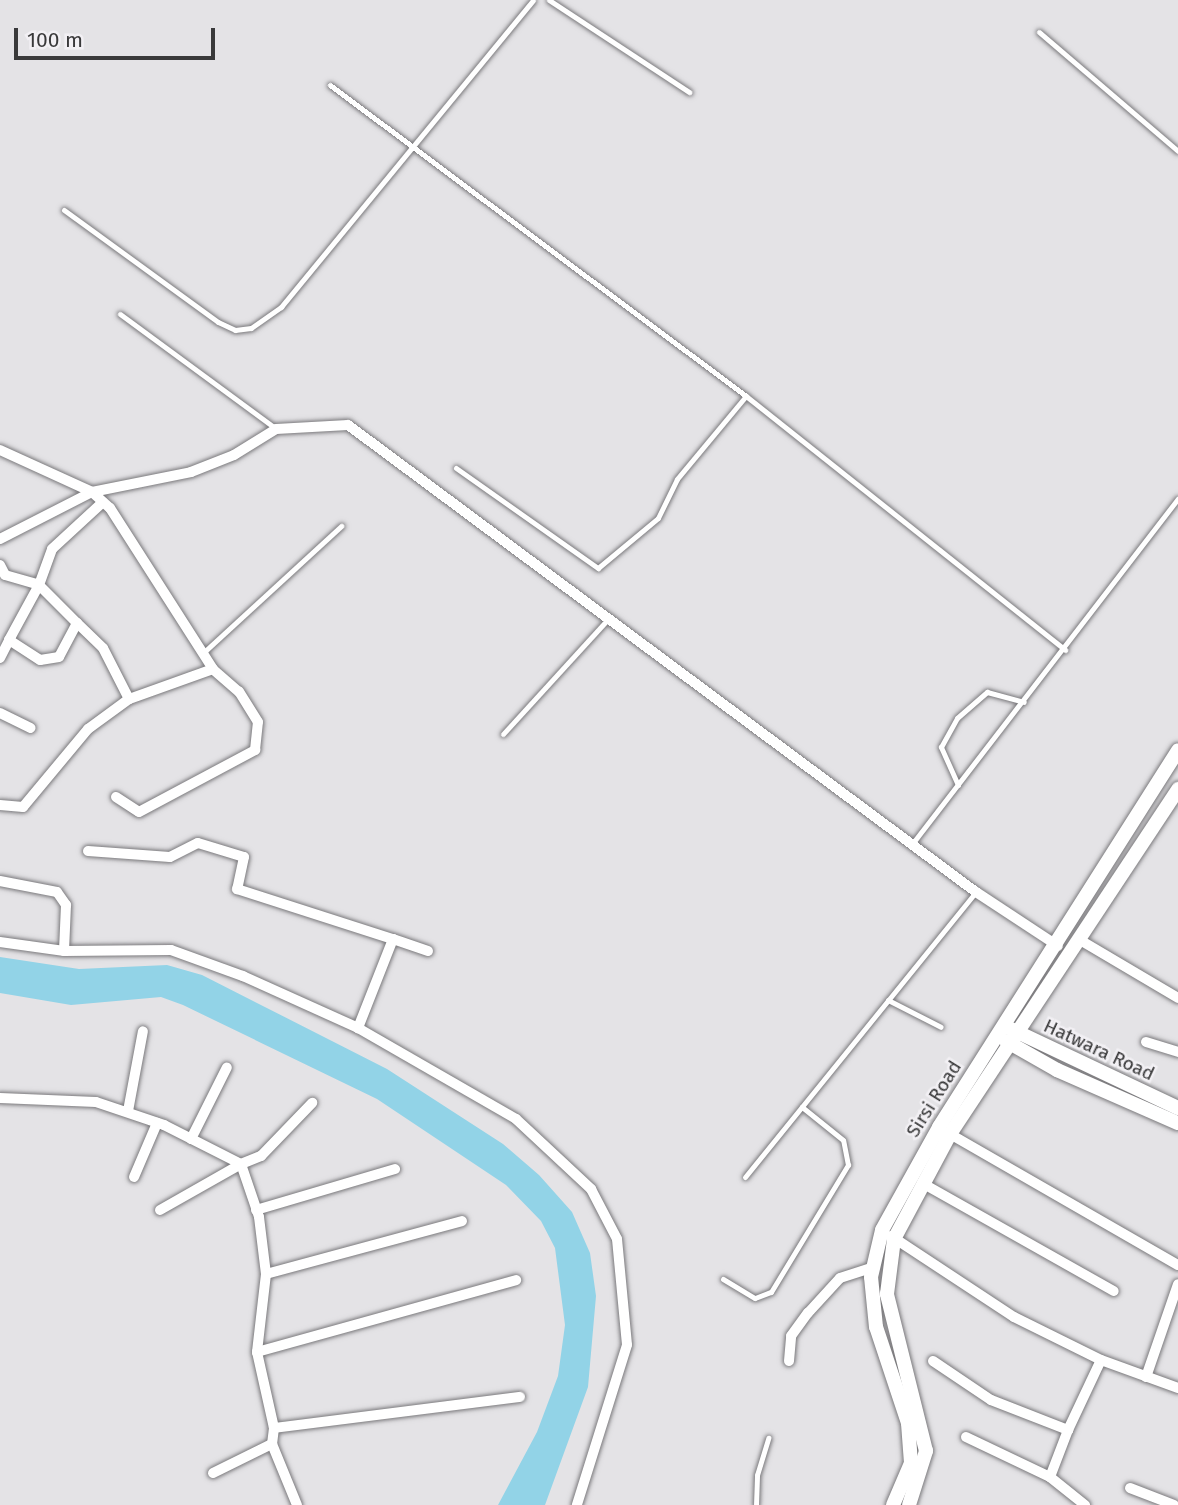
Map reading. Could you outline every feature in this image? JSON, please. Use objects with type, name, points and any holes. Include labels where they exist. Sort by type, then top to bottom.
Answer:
[{"type":"street","points":[[0,539],[92,492],[191,472],[234,455],[276,429],[348,425],[976,892],[1058,946]]},
{"type":"street","points":[[0,450],[92,492],[103,502],[213,669],[239,692],[258,722],[255,750],[139,812],[116,797]]},
{"type":"street","points":[[0,658],[38,585],[52,549],[103,502]]},
{"type":"street","points":[[0,565],[5,575],[38,585],[103,648],[129,699]]},
{"type":"street","points":[[9,640],[40,660],[59,657],[77,623]]},
{"type":"street","points":[[0,805],[23,807],[88,729],[129,699],[213,669]]},
{"type":"street","points":[[0,713],[31,728]]},
{"type":"street","name":"Sirsi Road","points":[[893,1505],[911,1464],[908,1423],[876,1327],[873,1267],[888,1235],[909,1176],[1000,1031],[1058,946],[1178,751]]},
{"type":"street","points":[[1158,785],[1177,794]]},
{"type":"street","name":"Sirsi Road","points":[[909,1505],[926,1451],[887,1294],[888,1235],[950,1134],[1016,1039],[1177,794]]},
{"type":"street","points":[[88,851],[170,858],[198,843],[244,857],[237,889],[428,951]]},
{"type":"street","points":[[0,881],[57,892],[66,905],[64,951]]},
{"type":"street","points":[[358,1028],[393,939]]},
{"type":"street","points":[[1080,940],[1178,998]]},
{"type":"street","points":[[0,942],[64,951],[171,950],[358,1028],[516,1119],[591,1189],[617,1239],[627,1345],[577,1505]]},
{"type":"street","points":[[128,1111],[143,1031]]},
{"type":"street","name":"Hatwara Road","points":[[1000,1031],[1178,1108]]},
{"type":"street","points":[[1016,1039],[1178,1123]]},
{"type":"street","points":[[1146,1042],[1178,1052]]},
{"type":"street","points":[[191,1139],[227,1067]]},
{"type":"street","points":[[0,1098],[96,1102],[157,1123],[242,1164],[256,1210],[265,1274],[257,1352],[274,1428],[272,1444],[297,1505]]},
{"type":"street","points":[[160,1210],[261,1156],[312,1103]]},
{"type":"street","points":[[134,1177],[157,1123]]},
{"type":"street","points":[[950,1134],[1178,1265]]},
{"type":"street","points":[[256,1210],[395,1169]]},
{"type":"street","points":[[922,1183],[1114,1291]]},
{"type":"street","points":[[265,1274],[462,1221]]},
{"type":"street","points":[[888,1235],[1014,1317],[1101,1360],[1178,1388]]},
{"type":"street","points":[[789,1362],[791,1336],[808,1312],[840,1278],[873,1267]]},
{"type":"street","points":[[257,1352],[516,1280]]},
{"type":"street","points":[[1146,1377],[1178,1284]]},
{"type":"street","points":[[1050,1476],[1101,1360]]},
{"type":"street","points":[[933,1361],[991,1400],[1068,1430]]},
{"type":"street","points":[[274,1428],[520,1397]]},
{"type":"street","points":[[966,1437],[1050,1476],[1085,1505]]},
{"type":"street","points":[[213,1473],[272,1444]]},
{"type":"street","points":[[1130,1488],[1174,1505]]},
{"type":"lane","points":[[64,210],[218,322],[235,330],[251,328],[281,307],[411,145],[533,0]]},
{"type":"lane","points":[[549,0],[689,92]]},
{"type":"lane","points":[[1039,32],[1178,151]]},
{"type":"lane","points":[[330,85],[746,396],[1065,650]]},
{"type":"lane","points":[[120,314],[276,429]]},
{"type":"lane","points":[[456,468],[598,568],[658,518],[677,479],[746,396]]},
{"type":"lane","points":[[912,844],[1065,650],[1178,499]]},
{"type":"lane","points":[[203,653],[341,526]]},
{"type":"lane","points":[[503,734],[608,619]]},
{"type":"lane","points":[[958,785],[941,755],[957,718],[987,692],[1024,702]]},
{"type":"lane","points":[[746,1177],[976,892]]},
{"type":"lane","points":[[888,1000],[941,1027]]},
{"type":"lane","points":[[723,1279],[755,1298],[771,1292],[848,1165],[843,1140],[802,1107]]},
{"type":"lane","points":[[756,1505],[757,1475],[768,1438]]},
{"type":"water","points":[[0,957],[79,969],[167,965],[202,975],[387,1069],[503,1144],[539,1175],[572,1212],[590,1253],[596,1296],[588,1387],[545,1505],[498,1505],[537,1432],[558,1376],[565,1325],[555,1248],[541,1221],[506,1185],[377,1099],[183,1005],[161,997],[71,1005],[0,993]]}]
